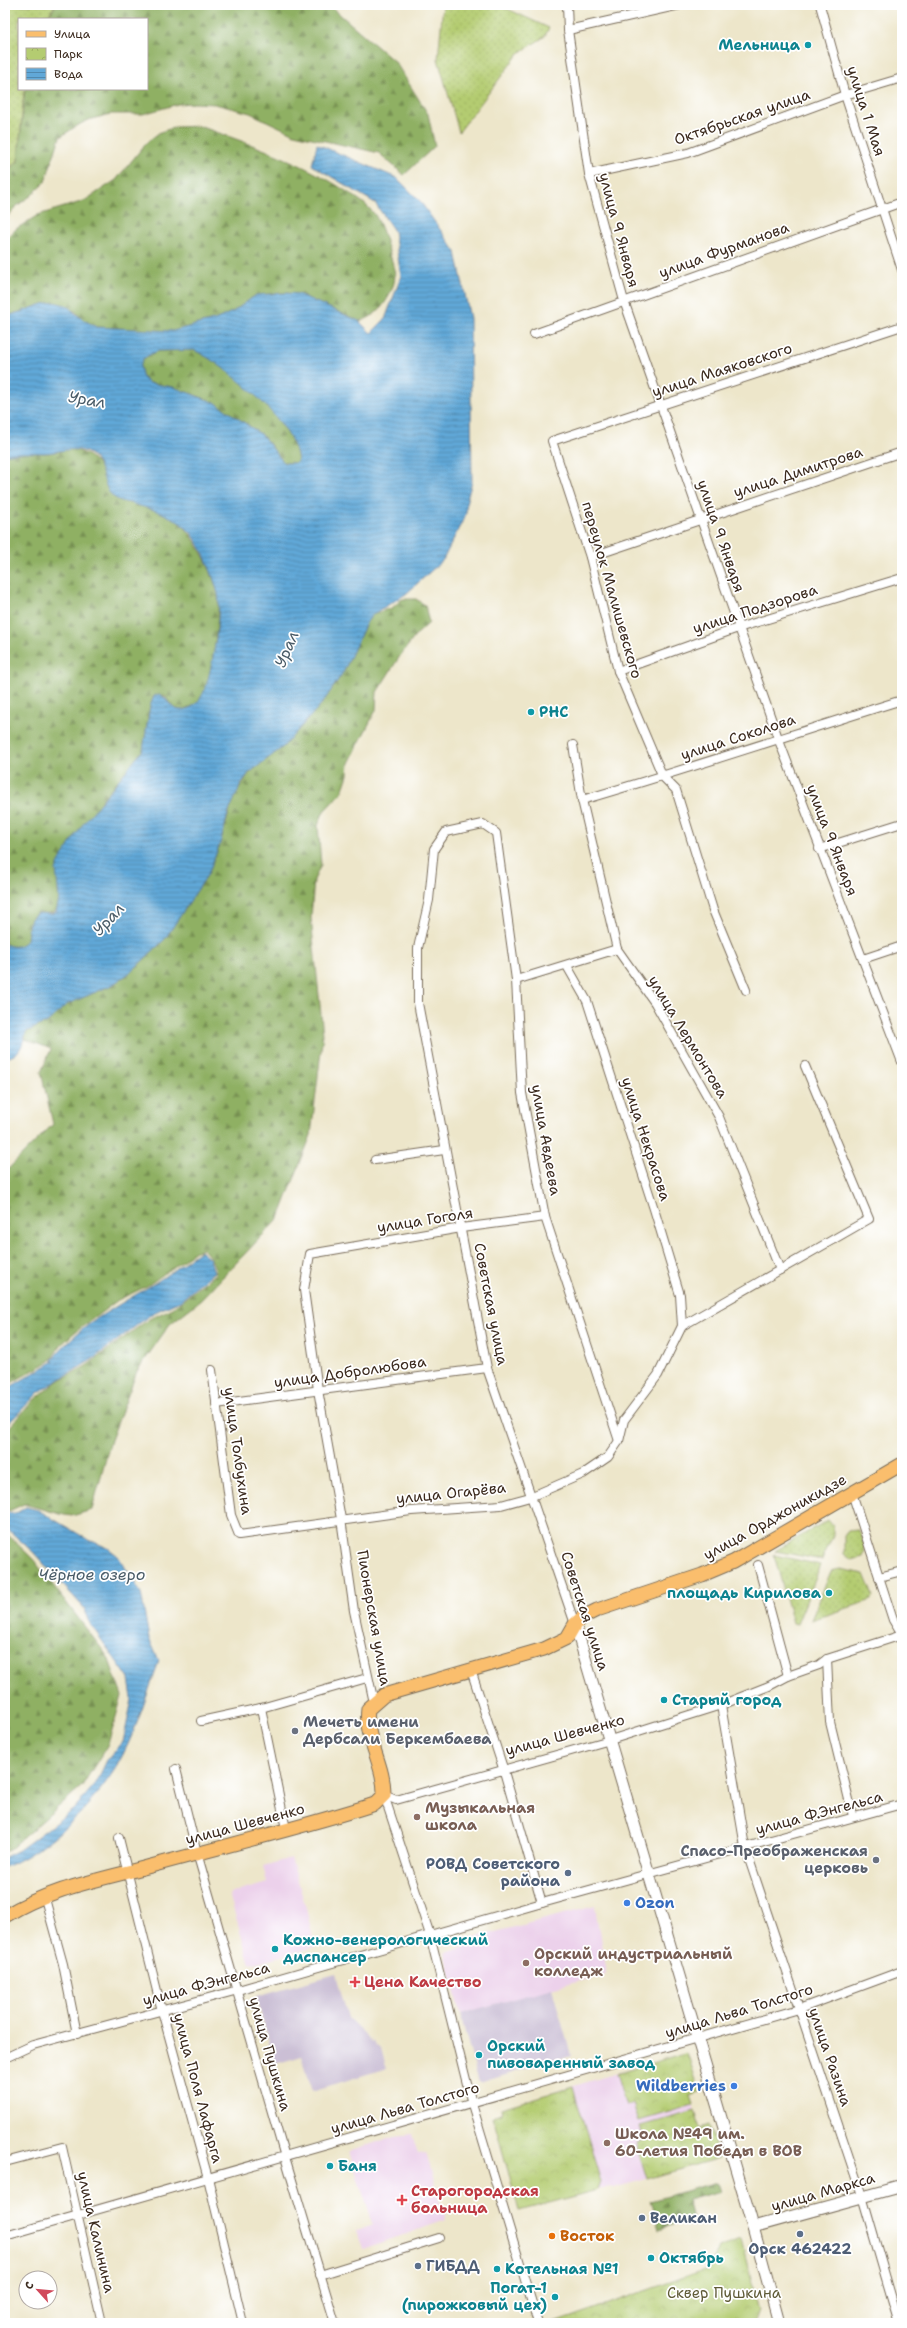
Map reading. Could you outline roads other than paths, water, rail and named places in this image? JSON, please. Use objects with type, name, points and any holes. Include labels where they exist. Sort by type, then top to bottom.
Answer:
[{"type":"main road","name":"улица Орджоникидзе","points":[[374,1703],[392,1692],[544,1649],[567,1638],[575,1624],[583,1617],[597,1610],[702,1575],[733,1562],[902,1464]]},
{"type":"main road","name":"Пионерская улица","points":[[374,1703],[368,1709],[366,1721],[384,1782],[384,1795]]},
{"type":"main road","name":"улица Шевченко","points":[[5,1916],[44,1895],[78,1884],[286,1830],[375,1804],[384,1795]]},
{"type":"street","name":"улица 9 Января","points":[[567,5],[568,30],[589,174],[624,301],[778,738],[819,849],[902,1062]]},
{"type":"street","points":[[568,30],[680,5]]},
{"type":"street","name":"улица 1 Мая","points":[[820,5],[845,95],[902,270]]},
{"type":"street","name":"Октябрьская улица","points":[[589,174],[688,153],[845,95],[902,78]]},
{"type":"street","name":"улица Фурманова","points":[[534,334],[902,202]]},
{"type":"street","name":"улица Маяковского","points":[[552,441],[902,326]]},
{"type":"street","name":"переулок Малишевского","points":[[552,441],[590,558],[618,671],[663,777],[676,790],[713,910],[746,990]]},
{"type":"street","name":"улица Димитрова","points":[[590,558],[701,519],[902,452]]},
{"type":"street","name":"улица Подзорова","points":[[618,671],[738,628],[902,578]]},
{"type":"street","name":"улица Соколова","points":[[582,800],[663,777],[778,738],[902,700]]},
{"type":"street","name":"улица Лермонтова","points":[[573,745],[582,800],[617,949],[655,1003],[719,1117],[780,1270]]},
{"type":"street","points":[[819,849],[902,823]]},
{"type":"street","name":"Советская улица","points":[[496,833],[483,824],[446,832],[434,849],[429,900],[418,948],[418,1003],[444,1150],[461,1228],[486,1368],[575,1624],[753,2227],[779,2323]]},
{"type":"street","name":"улица Авдеева","points":[[496,833],[516,980],[522,1093],[545,1217],[619,1441]]},
{"type":"street","points":[[863,959],[902,946]]},
{"type":"street","points":[[516,980],[566,966],[617,949]]},
{"type":"street","name":"улица Некрасова","points":[[566,966],[587,1001],[654,1208],[680,1295],[682,1326]]},
{"type":"street","points":[[682,1326],[869,1219],[805,1066]]},
{"type":"street","points":[[375,1160],[444,1150]]},
{"type":"street","name":"улица Гоголя","points":[[310,1254],[461,1228],[545,1217]]},
{"type":"street","name":"Пионерская улица","points":[[310,1254],[304,1290],[318,1390],[341,1519],[354,1611],[367,1678],[374,1703]]},
{"type":"street","name":"улица Огарёва","points":[[239,1535],[341,1519],[411,1511],[501,1505],[530,1497],[583,1474],[608,1457],[619,1441],[624,1420],[658,1375],[682,1326]]},
{"type":"street","name":"улица Добролюбова","points":[[216,1404],[486,1368]]},
{"type":"street","name":"улица Толбухина","points":[[212,1370],[231,1515],[239,1535]]},
{"type":"street","points":[[852,1493],[893,1620],[902,1635]]},
{"type":"street","points":[[758,1565],[788,1676]]},
{"type":"street","points":[[879,1577],[902,1571]]},
{"type":"street","name":"улица Шевченко","points":[[384,1795],[396,1800],[503,1768],[610,1740],[721,1705],[769,1686],[788,1676],[819,1665],[827,1660],[902,1635]]},
{"type":"street","points":[[827,1660],[830,1722],[853,1816]]},
{"type":"street","points":[[471,1670],[503,1768],[542,1902]]},
{"type":"street","points":[[201,1721],[261,1708],[367,1678]]},
{"type":"street","name":"улица Разина","points":[[721,1705],[745,1848],[862,2196],[899,2323]]},
{"type":"street","points":[[261,1708],[286,1830]]},
{"type":"street","name":"улица Пушкина","points":[[176,1769],[197,1853],[238,1990],[284,2157],[335,2323]]},
{"type":"street","name":"Пионерская улица","points":[[384,1795],[430,1935],[472,2104],[538,2323]]},
{"type":"street","name":"улица Ф.Энгельса","points":[[5,2058],[33,2045],[238,1990],[542,1902],[745,1848],[853,1816],[902,1804]]},
{"type":"street","name":"улица Поля Лафарга","points":[[119,1838],[162,2011],[208,2178],[243,2323]]},
{"type":"street","points":[[44,1895],[63,1964],[77,2034]]},
{"type":"street","name":"улица Льва Толстого","points":[[5,2236],[472,2104],[799,2009],[902,1971]]},
{"type":"street","name":"улица Калинина","points":[[5,2162],[62,2147],[79,2215],[102,2323]]},
{"type":"street","name":"улица Маркса","points":[[753,2227],[902,2186]]},
{"type":"street","points":[[320,2275],[439,2238]]},
{"type":"water","name":"Урал","points":[[317,144],[397,178],[420,201],[456,252],[470,318],[472,482],[467,499],[466,514],[443,560],[406,594],[373,614],[366,623],[344,671],[324,701],[283,747],[249,773],[241,784],[228,814],[220,844],[208,874],[165,939],[131,972],[112,985],[66,1005],[49,1021],[26,1032],[18,1052],[11,1057],[5,1058],[5,944],[17,946],[27,940],[28,928],[31,919],[37,913],[51,914],[56,912],[59,899],[56,870],[62,856],[83,824],[143,750],[150,706],[154,696],[159,694],[178,710],[188,709],[201,697],[205,689],[212,662],[217,630],[219,602],[211,571],[191,533],[171,517],[121,501],[111,495],[106,486],[100,466],[92,456],[80,450],[5,455],[5,317],[43,304],[54,302],[66,305],[82,319],[97,327],[173,331],[217,319],[234,311],[256,295],[285,293],[298,294],[359,321],[371,333],[385,319],[401,277],[394,231],[375,203],[312,165]],"holes":[[[194,350],[208,358],[240,382],[272,413],[285,429],[294,445],[298,460],[295,463],[284,463],[262,435],[216,403],[173,387],[149,383],[143,378],[140,366],[143,359],[158,351]]]},
{"type":"water","points":[[200,1251],[210,1259],[214,1272],[180,1301],[153,1313],[93,1359],[39,1392],[5,1427],[5,1392],[10,1387],[54,1361],[52,1360],[62,1348],[84,1328],[108,1311],[154,1284]]},
{"type":"water","name":"Чёрное озеро","points":[[26,1507],[38,1510],[87,1539],[108,1548],[118,1556],[141,1593],[149,1638],[159,1661],[140,1716],[122,1756],[105,1784],[81,1813],[53,1838],[22,1859],[5,1867],[5,1857],[19,1850],[74,1809],[96,1783],[107,1760],[123,1742],[132,1699],[129,1679],[91,1625],[84,1608],[33,1552],[5,1527],[5,1512],[15,1514]]},
{"type":"place","name":"Мельница","points":[[808,45]]},
{"type":"place","name":"РНС","points":[[531,712]]},
{"type":"place","name":"площадь Кирилова","points":[[829,1593]]},
{"type":"place","name":"Старый город","points":[[664,1700]]},
{"type":"place","name":"Мечеть имени Дербсали Беркембаева","points":[[295,1731]]},
{"type":"place","name":"Музыкальная школа","points":[[417,1817]]},
{"type":"place","name":"Спасо-Преображенская церковь","points":[[876,1860]]},
{"type":"place","name":"РОВД Советского района","points":[[568,1873]]},
{"type":"place","name":"Ozon","points":[[627,1903]]},
{"type":"place","name":"Кожно-венерологический диспансер","points":[[275,1949]]},
{"type":"place","name":"Орский индустриальный колледж","points":[[526,1963]]},
{"type":"place","name":"Цена Качество","points":[[355,1982]]},
{"type":"place","name":"Орский пивоваренный завод","points":[[479,2055]]},
{"type":"place","name":"Wildberries","points":[[734,2086]]},
{"type":"place","name":"Школа №49 им. 60-летия Победы в ВОВ","points":[[607,2143]]},
{"type":"place","name":"Баня","points":[[330,2166]]},
{"type":"place","name":"Старогородская больница","points":[[402,2200]]},
{"type":"place","name":"Великан","points":[[642,2218]]},
{"type":"place","name":"Орск 462422","points":[[800,2234]]},
{"type":"place","name":"Восток","points":[[552,2236]]},
{"type":"place","name":"Октябрь","points":[[651,2258]]},
{"type":"place","name":"ГИБДД","points":[[418,2266]]},
{"type":"place","name":"Котельная №1","points":[[497,2269]]},
{"type":"place","name":"Погат-1 (пирожковый цех)","points":[[555,2297]]},
{"type":"park label","name":"Сквер Пушкина","points":[[724,2293]]}]
